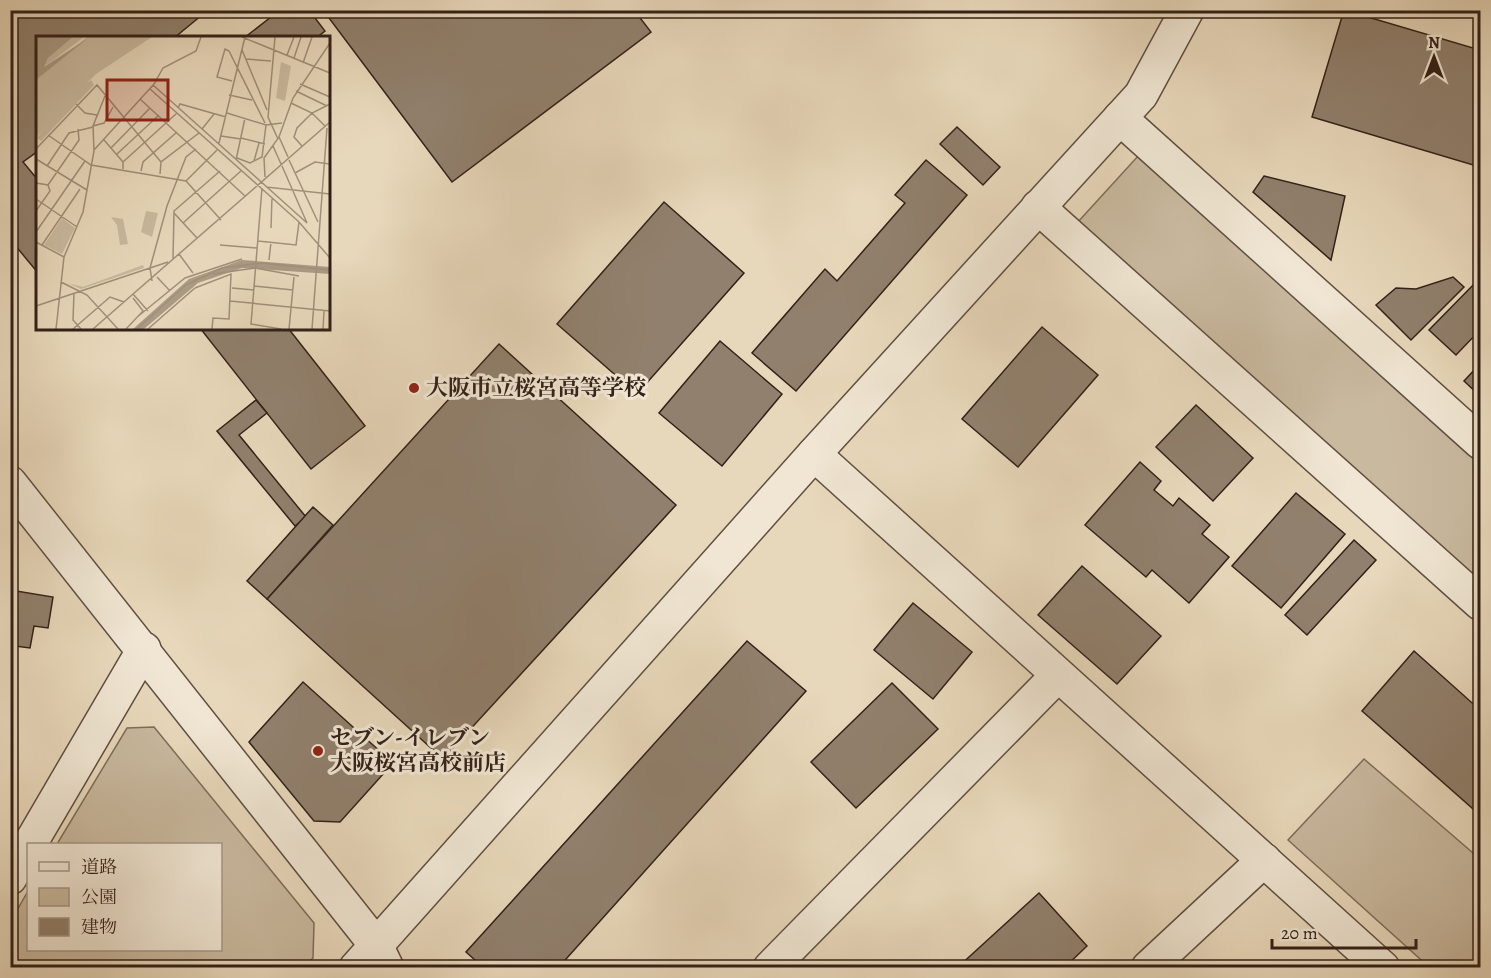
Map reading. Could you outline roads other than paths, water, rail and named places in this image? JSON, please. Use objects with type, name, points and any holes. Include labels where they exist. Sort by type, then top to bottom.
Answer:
[{"type":"street","points":[[10,483],[144,649],[373,960],[814,454],[1141,96],[1187,10]]},
{"type":"street","points":[[1120,118],[1480,442]]},
{"type":"street","points":[[1038,207],[1480,603]]},
{"type":"street","points":[[814,454],[1383,968]]},
{"type":"street","points":[[31,843],[144,649]]},
{"type":"street","points":[[770,968],[1058,675]]},
{"type":"street","points":[[10,878],[27,849]]},
{"type":"street","points":[[1148,968],[1264,860]]},
{"type":"place","name":"大阪市立桜宮高等学校","points":[[414,388]]},
{"type":"place","name":"セブン-イレブン 大阪桜宮高校前店","points":[[318,751]]}]
